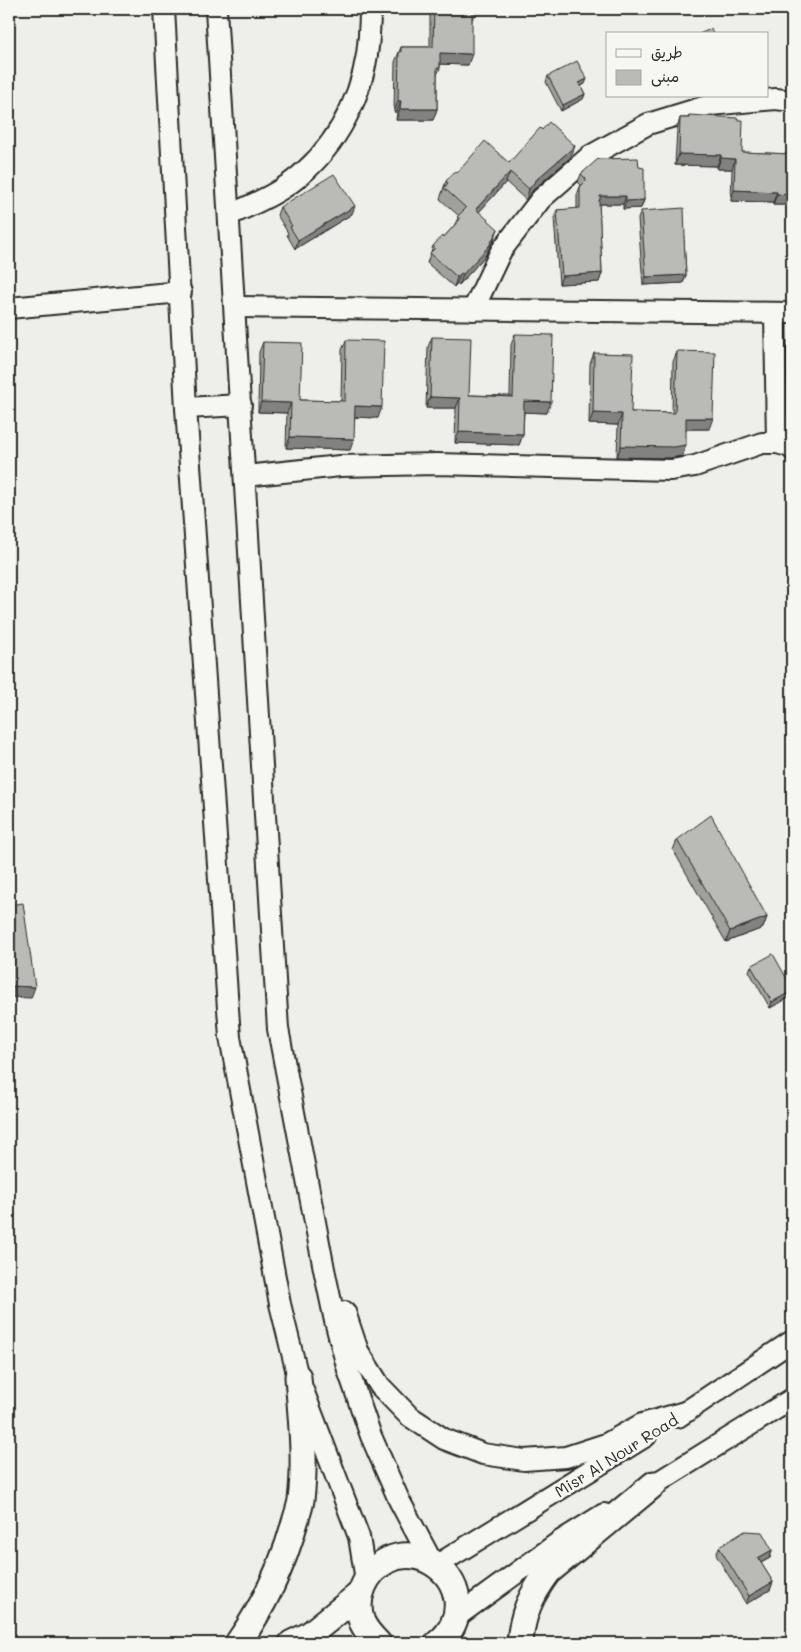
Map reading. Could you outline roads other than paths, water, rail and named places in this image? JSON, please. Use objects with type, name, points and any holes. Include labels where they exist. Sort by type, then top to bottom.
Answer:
[{"type":"main road","points":[[238,1643],[262,1607],[277,1575],[290,1541],[301,1500],[303,1453],[298,1377]]},
{"type":"main road","points":[[520,1643],[526,1608],[548,1572],[654,1484]]},
{"type":"main road","points":[[292,1643],[309,1635],[363,1586],[376,1568],[388,1560],[403,1556],[418,1557],[435,1564],[446,1573],[454,1588],[458,1605],[453,1633]]},
{"type":"main road","points":[[363,1586],[359,1608],[362,1621],[369,1634],[378,1643]]},
{"type":"street","points":[[164,9],[186,408],[230,1037],[280,1304],[298,1377],[359,1537],[363,1586]]},
{"type":"street","points":[[216,9],[278,1029],[324,1269],[348,1370],[371,1436],[399,1500],[435,1564]]},
{"type":"street","points":[[229,215],[270,198],[305,171],[335,138],[356,99],[365,65],[369,9]]},
{"type":"street","points":[[473,310],[501,251],[541,199],[590,156],[648,124],[710,105],[776,99],[792,101]]},
{"type":"street","points":[[9,308],[181,292]]},
{"type":"street","points":[[235,307],[784,313],[784,446],[762,443],[695,466],[671,470],[436,464],[340,466],[245,476]]},
{"type":"street","points":[[186,408],[240,405]]},
{"type":"street","points":[[324,1269],[345,1312],[358,1351],[380,1386],[409,1416],[444,1439],[483,1454],[516,1459],[566,1457],[606,1444],[642,1424],[688,1411]]},
{"type":"street","name":"Misr Al Nour Road","points":[[435,1564],[688,1411],[792,1340]]},
{"type":"street","points":[[453,1633],[559,1542],[792,1399]]}]
